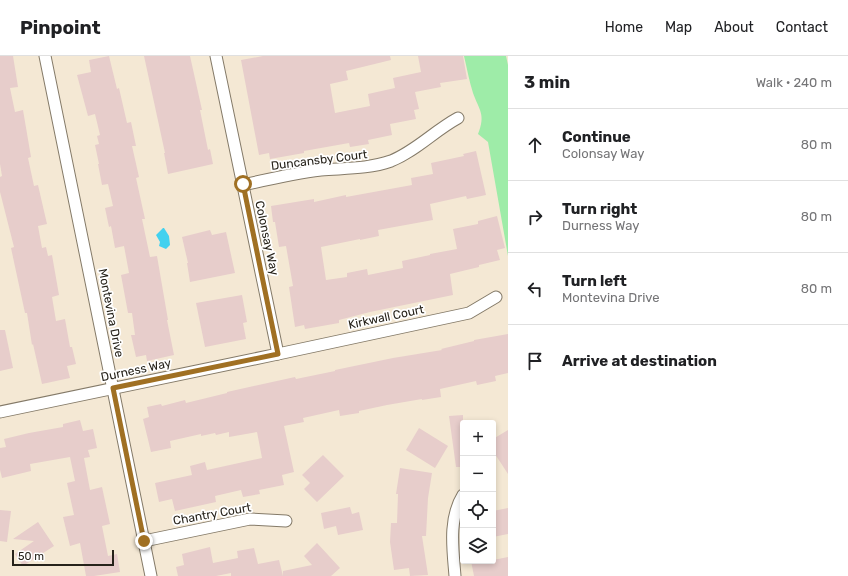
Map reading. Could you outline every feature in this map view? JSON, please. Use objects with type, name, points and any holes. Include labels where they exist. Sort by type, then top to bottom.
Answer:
[{"type":"street","name":"Montevina Drive","points":[[45,56],[151,576]]},
{"type":"street","name":"Colonsay Way","points":[[216,56],[278,354]]},
{"type":"street","name":"Duncansby Court","points":[[243,184],[322,170],[358,169],[375,166],[392,160],[412,150],[458,118]]},
{"type":"street","name":"Kirkwall Court","points":[[278,354],[469,313],[496,297]]},
{"type":"street","name":"Durness Way","points":[[0,412],[278,354]]},
{"type":"street","points":[[455,576],[453,527],[456,512],[460,502]]},
{"type":"street","name":"Chantry Court","points":[[144,541],[250,519],[286,521]]},
{"type":"green space","points":[[464,56],[506,56],[508,65],[508,256],[488,142],[478,134],[482,117],[473,93]]},
{"type":"water","points":[[163,228],[169,236],[170,245],[166,249],[159,246],[160,242],[156,235]]},
{"type":"building","points":[[0,56],[13,56],[18,87],[10,88],[15,112],[23,110],[31,157],[28,158],[34,186],[38,185],[47,224],[38,226],[42,248],[46,247],[48,256],[52,255],[59,295],[52,297],[56,321],[65,319],[70,347],[72,347],[76,364],[67,366],[70,378],[42,384],[11,248],[14,247],[0,192],[0,177],[2,176],[0,164]]},
{"type":"building","points":[[109,56],[117,89],[119,88],[127,123],[131,122],[136,146],[132,146],[139,177],[136,178],[145,219],[142,219],[150,257],[157,256],[174,355],[147,361],[146,355],[136,357],[131,335],[135,335],[132,313],[128,313],[121,275],[129,273],[124,246],[115,248],[111,226],[109,227],[105,208],[113,206],[108,184],[102,185],[98,164],[95,145],[99,144],[97,136],[100,135],[95,114],[88,116],[77,75],[91,72],[89,60]]},
{"type":"building","points":[[144,56],[190,56],[202,110],[200,110],[208,150],[210,149],[213,164],[168,174],[165,153]]},
{"type":"building","points":[[263,56],[390,56],[391,60],[346,71],[348,80],[330,84],[335,113],[370,106],[368,94],[395,88],[393,78],[421,72],[418,56],[463,56],[467,79],[440,83],[441,87],[415,92],[419,109],[414,110],[416,119],[390,124],[392,135],[368,140],[369,144],[350,147],[349,143],[270,159],[269,153],[259,155],[241,60]]},
{"type":"building","points":[[476,151],[486,195],[467,199],[466,196],[430,204],[433,220],[378,230],[379,236],[321,247],[326,280],[347,277],[347,273],[367,269],[368,275],[403,268],[402,261],[457,249],[453,229],[478,224],[478,221],[497,216],[505,248],[497,250],[500,260],[450,274],[453,295],[370,312],[339,320],[339,323],[305,329],[304,325],[295,327],[289,287],[293,286],[286,246],[279,247],[271,206],[314,199],[314,202],[346,195],[346,197],[412,185],[411,178],[433,174],[431,163],[464,156],[463,154]]},
{"type":"building","points":[[210,230],[212,235],[226,232],[235,273],[190,282],[188,263],[182,237]]},
{"type":"building","points":[[242,295],[247,322],[243,323],[246,339],[205,347],[196,303]]},
{"type":"building","points":[[0,330],[5,330],[13,368],[0,371]]},
{"type":"building","points":[[508,334],[508,373],[495,376],[496,381],[477,385],[476,381],[440,389],[441,397],[387,405],[359,411],[359,413],[340,416],[339,410],[303,418],[304,422],[284,426],[294,472],[282,475],[284,485],[259,490],[260,494],[243,497],[241,490],[215,496],[216,502],[175,511],[172,499],[159,502],[155,483],[192,475],[190,466],[205,462],[207,470],[262,458],[257,432],[229,437],[229,432],[216,435],[215,433],[201,436],[201,434],[170,441],[171,448],[151,452],[143,419],[149,417],[147,407],[161,404],[162,406],[185,400],[186,403],[295,377],[296,379],[393,358],[442,350],[441,349],[474,340]]},
{"type":"building","points":[[463,415],[463,420],[460,420],[460,467],[456,467],[449,416]]},
{"type":"building","points":[[80,420],[83,431],[93,429],[97,448],[88,450],[90,457],[84,458],[90,490],[102,487],[110,524],[102,526],[108,556],[117,554],[120,572],[86,576],[80,543],[70,546],[63,517],[74,515],[67,483],[75,481],[70,457],[30,464],[31,471],[2,478],[0,470],[0,448],[6,447],[4,439],[63,427],[63,424]]},
{"type":"building","points":[[419,428],[448,446],[435,468],[406,450]]},
{"type":"building","points":[[508,430],[508,474],[496,456],[496,437]]},
{"type":"building","points":[[323,455],[344,476],[317,502],[304,489],[310,483],[302,475]]},
{"type":"building","points":[[400,468],[432,473],[428,498],[426,536],[422,536],[428,575],[410,576],[409,568],[394,570],[390,542],[391,523],[397,523],[398,494],[396,494]]},
{"type":"building","points":[[350,507],[352,514],[359,512],[363,530],[338,535],[336,526],[324,529],[321,513]]},
{"type":"building","points":[[508,508],[508,534],[496,536],[496,510]]},
{"type":"building","points":[[0,510],[11,511],[7,542],[0,541]]},
{"type":"building","points":[[38,522],[54,546],[23,566],[15,554],[34,541],[13,539]]},
{"type":"building","points":[[317,543],[340,568],[331,576],[283,576],[283,571],[312,565],[304,556]]},
{"type":"building","points":[[210,547],[213,563],[238,558],[237,551],[254,548],[258,564],[279,560],[283,576],[231,576],[231,573],[216,576],[178,576],[176,567],[184,565],[182,554]]},
{"type":"building","points":[[508,557],[508,576],[474,576],[472,564],[496,564],[496,559]]},
{"type":"route","points":[[144,541],[113,388],[278,354],[243,184]]}]
